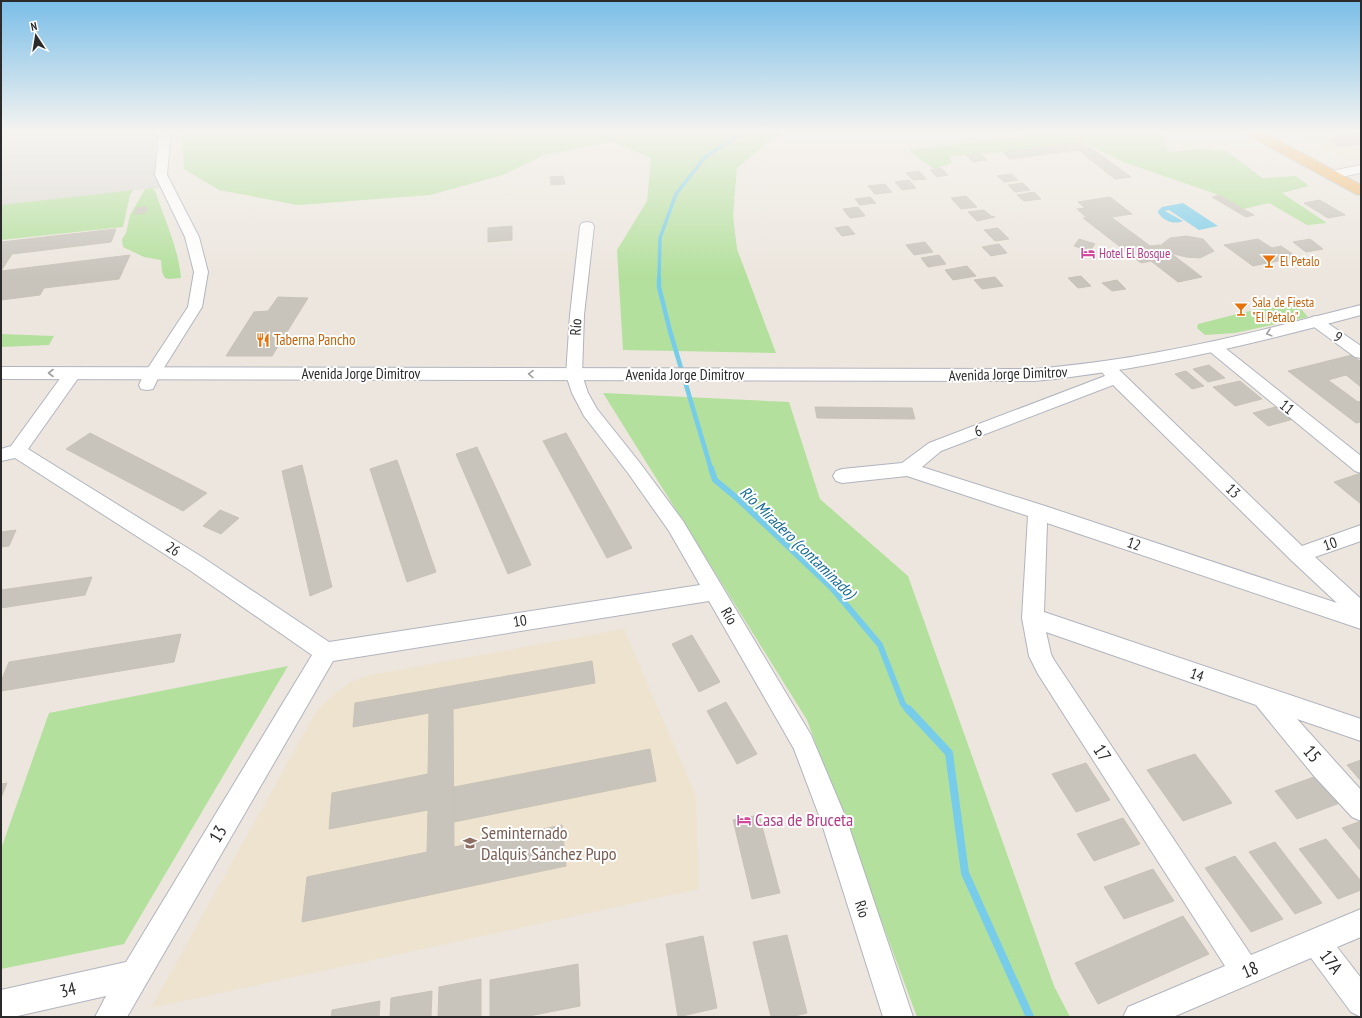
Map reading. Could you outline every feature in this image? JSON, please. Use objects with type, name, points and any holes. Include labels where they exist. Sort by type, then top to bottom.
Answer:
[{"type":"highway","points":[[1339,180],[1361,191]]},
{"type":"main road","name":"Avenida Jorge Dimitrov","points":[[1219,352],[1315,321],[1361,310]]},
{"type":"main road","name":"Avenida Jorge Dimitrov","points":[[1,373],[68,379],[666,380],[1044,386],[1078,384],[1112,373],[1330,331],[1361,323]]},
{"type":"main road","name":"Avenida Jorge Dimitrov","points":[[1,385],[68,379]]},
{"type":"street","points":[[150,380],[195,307],[201,272],[192,237],[163,180]]},
{"type":"street","name":"Río","points":[[587,226],[577,315],[576,381],[590,412],[634,468],[676,526],[803,743],[833,818],[898,1017]]},
{"type":"street","name":"9","points":[[1315,321],[1361,353]]},
{"type":"street","name":"11","points":[[1219,352],[1361,466]]},
{"type":"street","name":"6","points":[[907,469],[934,448],[1112,373]]},
{"type":"street","name":"13","points":[[1112,373],[1361,612]]},
{"type":"street","points":[[9,453],[68,379]]},
{"type":"street","name":"26","points":[[9,453],[195,563],[326,652]]},
{"type":"street","points":[[842,476],[907,469]]},
{"type":"street","name":"12","points":[[907,469],[1038,511],[1264,589],[1361,620]]},
{"type":"street","name":"17","points":[[1038,511],[1033,618],[1040,656],[1246,972]]},
{"type":"street","name":"10","points":[[1299,554],[1361,533]]},
{"type":"street","name":"10","points":[[326,652],[715,591]]},
{"type":"street","name":"14","points":[[1033,618],[1361,730]]},
{"type":"street","name":"13","points":[[110,1017],[326,652]]},
{"type":"street","name":"15","points":[[1265,698],[1323,767],[1361,808]]},
{"type":"street","name":"18","points":[[1138,1017],[1361,923]]},
{"type":"street","name":"17A","points":[[1316,942],[1361,1002]]},
{"type":"street","name":"34","points":[[1,1005],[134,975]]},
{"type":"shaded area","points":[[1,180],[161,180],[162,187],[1,205]]},
{"type":"shaded area","name":"Seminternado Dalquis Sánchez Pupo","points":[[624,629],[696,796],[699,889],[151,1008],[317,710],[331,697],[350,682],[371,675]]},
{"type":"green space","points":[[1,180],[161,180],[162,187],[152,189],[155,191],[171,234],[180,267],[181,278],[165,278],[162,272],[161,260],[144,257],[123,247],[122,239],[126,233],[130,215],[145,189],[133,190],[130,195],[123,227],[1,240]]},
{"type":"green space","points":[[202,180],[487,180],[430,195],[298,205],[219,190]]},
{"type":"green space","points":[[649,180],[736,180],[733,215],[737,249],[776,353],[623,350],[617,250],[647,201]]},
{"type":"green space","points":[[1174,180],[1301,180],[1309,186],[1282,193],[1327,223],[1307,225],[1269,203],[1243,209],[1219,195]]},
{"type":"green space","points":[[1288,305],[1302,310],[1308,317],[1235,333],[1205,335],[1197,328],[1198,324],[1245,312]]},
{"type":"green space","points":[[1,334],[54,336],[49,345],[1,347]]},
{"type":"green space","points":[[603,393],[789,402],[820,499],[908,576],[1054,986],[1070,1017],[917,1017],[807,720]]},
{"type":"green space","points":[[288,666],[124,944],[1,969],[1,849],[49,713]]},
{"type":"water","points":[[1183,203],[1218,226],[1199,230],[1169,210],[1165,211],[1183,221],[1177,223],[1170,222],[1159,214],[1158,211],[1162,207]]},
{"type":"building","points":[[550,180],[564,180],[565,184],[551,185]]},
{"type":"building","points":[[909,180],[916,188],[902,190],[895,182]]},
{"type":"building","points":[[1001,180],[1018,180],[1004,182]]},
{"type":"building","points":[[1023,183],[1030,190],[1015,192],[1008,185]]},
{"type":"building","points":[[885,184],[892,192],[875,194],[868,186]]},
{"type":"building","points":[[1034,192],[1041,199],[1024,201],[1017,195]]},
{"type":"building","points":[[1219,195],[1254,215],[1246,217],[1212,197]]},
{"type":"building","points":[[966,196],[977,207],[961,209],[951,198]]},
{"type":"building","points":[[870,197],[876,203],[860,205],[855,199]]},
{"type":"building","points":[[1110,197],[1132,214],[1111,217],[1150,246],[1160,245],[1202,277],[1178,282],[1151,261],[1141,263],[1083,218],[1087,218],[1077,209],[1085,208],[1078,202]]},
{"type":"building","points":[[1320,200],[1345,215],[1328,218],[1304,203]]},
{"type":"building","points":[[147,207],[145,213],[135,214],[136,208]]},
{"type":"building","points":[[858,207],[865,216],[850,218],[843,209]]},
{"type":"building","points":[[984,210],[991,216],[995,217],[977,221],[968,212]]},
{"type":"building","points":[[512,226],[512,240],[488,242],[488,228]]},
{"type":"building","points":[[848,226],[855,234],[842,236],[835,228]]},
{"type":"building","points":[[998,228],[1009,239],[995,241],[984,230]]},
{"type":"building","points":[[116,229],[111,242],[12,254],[1,271],[1,242]]},
{"type":"building","points":[[1186,236],[1203,239],[1214,251],[1200,258],[1186,257],[1174,254],[1161,245],[1170,238]]},
{"type":"building","points":[[1079,239],[1095,244],[1090,251],[1074,246]]},
{"type":"building","points":[[1258,239],[1272,248],[1281,246],[1297,257],[1253,266],[1224,245]]},
{"type":"building","points":[[1310,239],[1323,249],[1306,252],[1293,242]]},
{"type":"building","points":[[925,242],[933,252],[914,255],[906,245]]},
{"type":"building","points":[[999,244],[1007,253],[991,256],[982,247]]},
{"type":"building","points":[[130,255],[119,279],[44,288],[40,295],[1,300],[1,271]]},
{"type":"building","points":[[939,255],[946,264],[928,267],[921,258]]},
{"type":"building","points":[[967,266],[976,276],[953,280],[945,270]]},
{"type":"building","points":[[1081,276],[1091,286],[1078,288],[1068,278]]},
{"type":"building","points":[[995,277],[1003,286],[982,289],[974,280]]},
{"type":"building","points":[[1117,280],[1126,289],[1112,291],[1102,283]]},
{"type":"building","points":[[278,297],[308,298],[272,356],[226,356],[254,312],[268,311]]},
{"type":"building","points":[[1352,355],[1361,362],[1361,387],[1346,375],[1328,380],[1358,402],[1361,401],[1361,422],[1356,423],[1288,371]]},
{"type":"building","points":[[1209,365],[1225,378],[1208,382],[1193,369]]},
{"type":"building","points":[[1186,371],[1204,386],[1192,389],[1175,374]]},
{"type":"building","points":[[1240,381],[1262,399],[1235,406],[1213,387]]},
{"type":"building","points":[[1279,406],[1294,419],[1268,426],[1253,413]]},
{"type":"building","points":[[815,407],[912,408],[915,419],[817,418]]},
{"type":"building","points":[[90,433],[207,493],[183,511],[66,449]]},
{"type":"building","points":[[566,433],[632,548],[607,558],[543,441]]},
{"type":"building","points":[[477,447],[531,565],[508,574],[456,454]]},
{"type":"building","points":[[397,460],[436,572],[407,582],[370,469]]},
{"type":"building","points":[[302,465],[332,587],[310,596],[282,471]]},
{"type":"building","points":[[1361,473],[1361,504],[1334,482]]},
{"type":"building","points":[[220,510],[239,518],[221,534],[203,526]]},
{"type":"building","points":[[16,530],[9,546],[1,547],[1,532]]},
{"type":"building","points":[[92,577],[85,595],[1,608],[1,590]]},
{"type":"building","points":[[181,634],[174,662],[1,691],[1,681],[9,662]]},
{"type":"building","points":[[692,635],[720,682],[699,692],[672,644]]},
{"type":"building","points":[[592,661],[595,683],[453,709],[454,847],[562,825],[566,866],[302,922],[307,877],[427,852],[428,810],[329,829],[332,793],[428,774],[429,713],[353,727],[355,703]]},
{"type":"building","points":[[726,702],[757,754],[737,764],[707,711]]},
{"type":"building","points":[[650,749],[656,781],[454,822],[454,787]]},
{"type":"building","points":[[1195,754],[1232,803],[1183,821],[1147,770]]},
{"type":"building","points":[[1361,760],[1361,781],[1347,765]]},
{"type":"building","points":[[1086,763],[1110,800],[1076,812],[1052,774]]},
{"type":"building","points":[[1325,773],[1348,800],[1297,819],[1275,791]]},
{"type":"building","points":[[7,783],[1,798],[1,784]]},
{"type":"building","points":[[759,815],[780,893],[752,899],[733,820]]},
{"type":"building","points":[[1123,818],[1140,844],[1094,861],[1077,834]]},
{"type":"building","points":[[1361,821],[1361,851],[1342,828]]},
{"type":"building","points":[[1326,839],[1361,881],[1361,890],[1338,899],[1299,849]]},
{"type":"building","points":[[1275,842],[1322,903],[1295,914],[1249,852]]},
{"type":"building","points":[[1235,856],[1283,919],[1251,932],[1205,868]]},
{"type":"building","points":[[1153,869],[1174,901],[1124,919],[1104,887]]},
{"type":"building","points":[[1183,916],[1209,954],[1098,1004],[1075,963]]},
{"type":"building","points":[[787,935],[807,1013],[791,1017],[771,1017],[753,942]]},
{"type":"building","points":[[703,936],[717,1008],[678,1017],[666,944]]},
{"type":"building","points":[[578,964],[580,1006],[524,1017],[490,1017],[490,980]]},
{"type":"building","points":[[481,979],[481,1017],[438,1017],[439,987]]},
{"type":"building","points":[[432,991],[431,1017],[390,1017],[391,998]]},
{"type":"building","points":[[380,1001],[379,1017],[331,1017],[332,1010]]},
{"type":"waterway","name":"Río Miradero (contaminado)","points":[[659,280],[660,238],[676,194],[687,180]]},
{"type":"waterway","name":"Río Miradero (contaminado)","points":[[659,280],[659,287],[670,331],[711,469]]},
{"type":"waterway","name":"Río Miradero (contaminado)","points":[[711,468],[715,480],[738,499],[832,588],[880,645],[903,704],[908,710]]},
{"type":"waterway","name":"Río Miradero (contaminado)","points":[[908,709],[949,753],[965,873],[1030,1017]]},
{"type":"place","name":"Hotel El Bosque","points":[[1088,253]]},
{"type":"place","name":"El Petalo","points":[[1269,261]]},
{"type":"place","name":"Sala de Fiesta \"El Pétalo\"","points":[[1241,309]]},
{"type":"place","name":"Taberna Pancho","points":[[263,340]]},
{"type":"place","name":"Casa de Bruceta","points":[[744,820]]},
{"type":"place","name":"Seminternado Dalquis Sánchez Pupo","points":[[470,843]]}]
